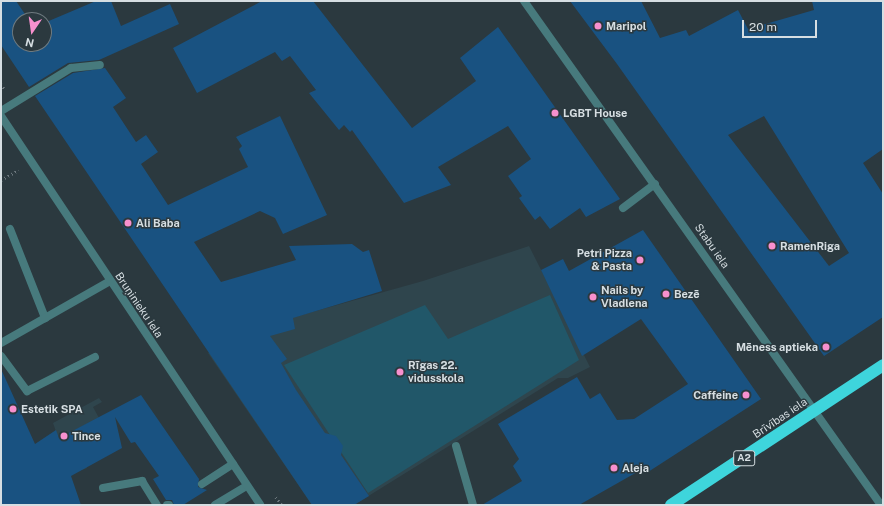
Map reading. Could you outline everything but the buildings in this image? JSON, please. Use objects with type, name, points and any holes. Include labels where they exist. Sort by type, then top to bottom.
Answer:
[{"type":"highway","name":"Brīvības iela","points":[[671,505],[883,366]]},
{"type":"street","name":"Stabu iela","points":[[524,1],[816,410],[881,505]]},
{"type":"street","points":[[1,110],[71,68],[100,65]]},
{"type":"street","name":"Bruņinieku iela","points":[[1,116],[260,505]]},
{"type":"street","points":[[623,208],[655,184]]},
{"type":"street","points":[[10,229],[45,318]]},
{"type":"street","points":[[1,343],[110,281]]},
{"type":"street","points":[[1,356],[27,391],[95,357]]},
{"type":"street","points":[[456,446],[473,505]]},
{"type":"street","points":[[202,484],[233,464]]},
{"type":"street","points":[[103,488],[142,481],[157,505]]},
{"type":"street","points":[[215,505],[247,486]]},
{"type":"shaded area","name":"Rīgas 22. vidusskola","points":[[529,246],[590,367],[568,378],[558,378],[354,505],[312,505],[208,353],[255,328],[423,281]]},
{"type":"shaded area","points":[[550,295],[579,360],[368,493],[284,365],[425,305],[448,339]]},
{"type":"shaded area","name":"Tince","points":[[99,398],[102,402],[93,407],[99,418],[69,433],[87,468],[71,474],[53,423]]},
{"type":"place","name":"Maripol","points":[[598,26]]},
{"type":"place","name":"LGBT House","points":[[555,113]]},
{"type":"place","name":"Ali Baba","points":[[128,223]]},
{"type":"place","name":"RamenRiga","points":[[772,246]]},
{"type":"place","name":"Petri Pizza & Pasta","points":[[640,260]]},
{"type":"place","name":"Bezē","points":[[666,294]]},
{"type":"place","name":"Nails by Vladlena","points":[[593,297]]},
{"type":"place","name":"Mēness aptieka","points":[[826,347]]},
{"type":"place","name":"Rīgas 22. vidusskola","points":[[400,372]]},
{"type":"place","name":"Caffeine","points":[[746,395]]},
{"type":"place","name":"Estetik SPA","points":[[13,409]]},
{"type":"place","name":"Tince","points":[[64,436]]},
{"type":"place","name":"Aleja","points":[[614,468]]}]
